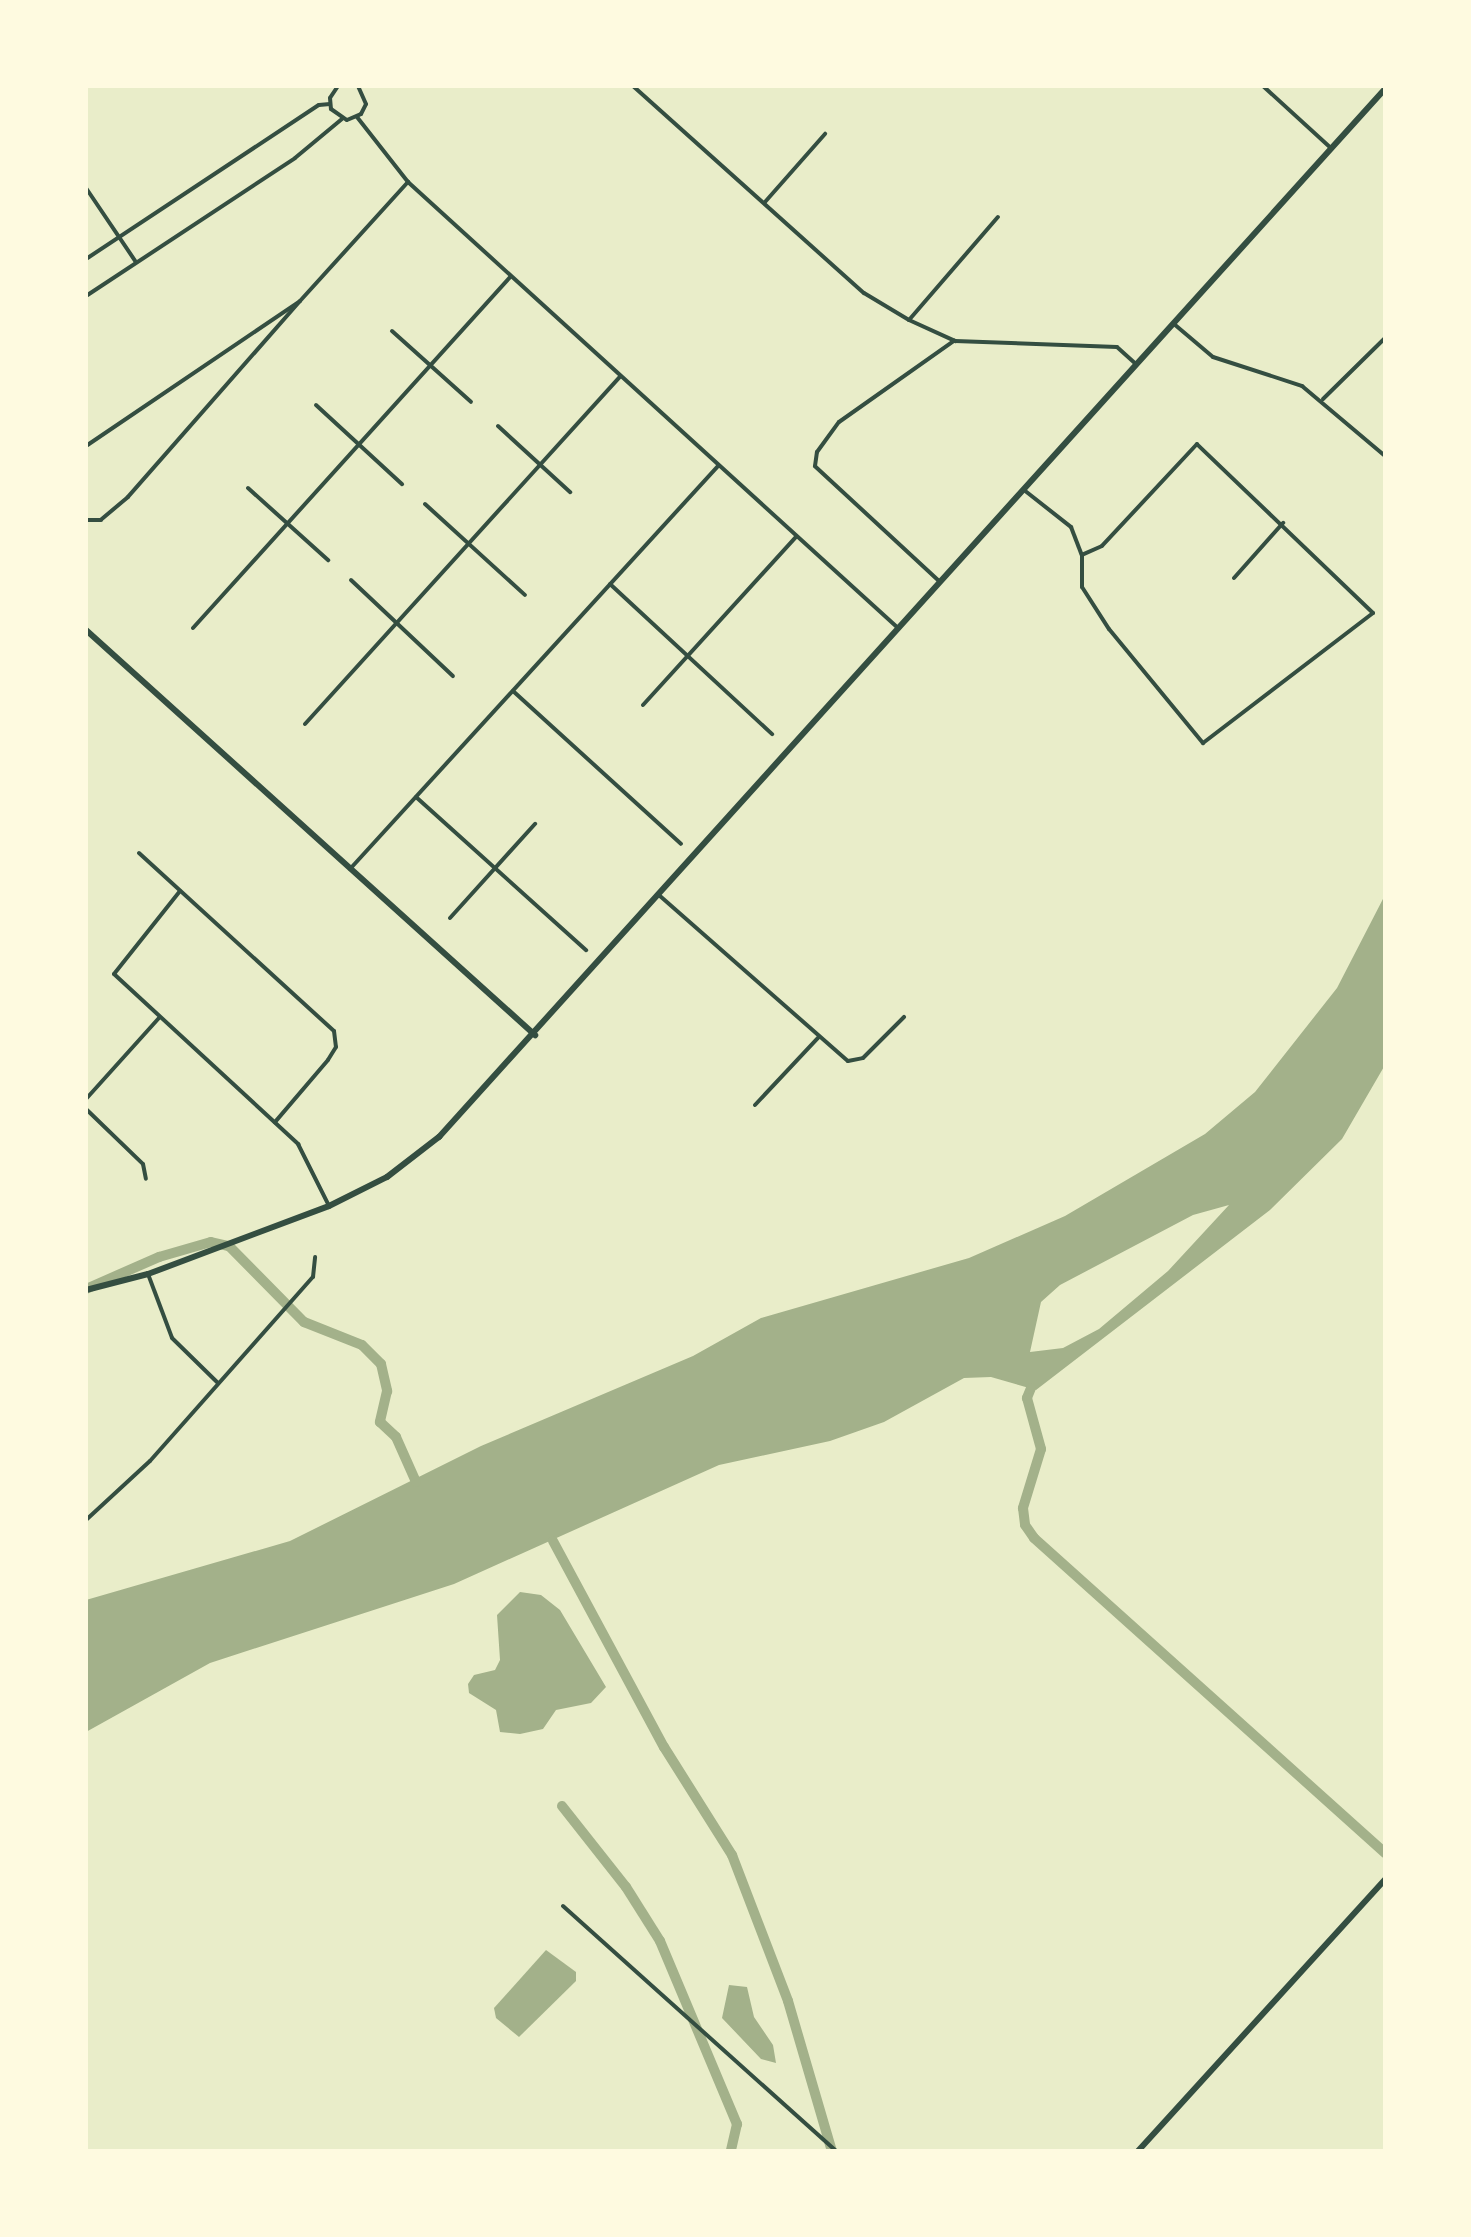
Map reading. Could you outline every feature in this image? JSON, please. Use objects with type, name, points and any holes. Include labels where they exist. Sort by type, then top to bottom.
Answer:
[{"type":"main road","points":[[86,1290],[148,1274],[329,1206],[387,1177],[439,1137],[535,1035],[1385,89]]},
{"type":"main road","points":[[86,632],[535,1035]]},
{"type":"main road","points":[[1138,2151],[1385,1880]]},
{"type":"street","points":[[330,104],[338,86]]},
{"type":"street","points":[[86,296],[295,158],[342,119],[357,117],[366,104],[358,86]]},
{"type":"street","points":[[633,86],[864,293],[909,320],[955,341],[1117,347],[1137,365]]},
{"type":"street","points":[[1263,86],[1332,149]]},
{"type":"street","points":[[330,104],[342,119]]},
{"type":"street","points":[[86,259],[319,105],[330,104]]},
{"type":"street","points":[[357,117],[408,182],[899,630]]},
{"type":"street","points":[[765,202],[825,134]]},
{"type":"street","points":[[86,520],[101,520],[128,497],[408,182]]},
{"type":"street","points":[[86,189],[136,262]]},
{"type":"street","points":[[909,320],[998,217]]},
{"type":"street","points":[[193,628],[510,277]]},
{"type":"street","points":[[86,446],[300,301]]},
{"type":"street","points":[[1174,324],[1213,357],[1302,386],[1323,399],[1385,456]]},
{"type":"street","points":[[392,331],[471,402]]},
{"type":"street","points":[[1323,399],[1385,338]]},
{"type":"street","points":[[941,583],[815,466],[817,452],[839,422],[955,341]]},
{"type":"street","points":[[305,724],[620,377]]},
{"type":"street","points":[[316,405],[402,484]]},
{"type":"street","points":[[498,426],[570,492]]},
{"type":"street","points":[[1024,490],[1071,527],[1082,555],[1082,587],[1088,597],[1203,743],[1373,613],[1283,523],[1197,444],[1102,546],[1082,555]]},
{"type":"street","points":[[350,869],[718,466]]},
{"type":"street","points":[[248,488],[328,560]]},
{"type":"street","points":[[425,504],[525,595]]},
{"type":"street","points":[[1234,578],[1283,523]]},
{"type":"street","points":[[643,705],[796,537]]},
{"type":"street","points":[[351,580],[453,676]]},
{"type":"street","points":[[610,584],[772,734]]},
{"type":"street","points":[[513,691],[681,844]]},
{"type":"street","points":[[416,797],[586,950]]},
{"type":"street","points":[[450,918],[535,824]]},
{"type":"street","points":[[139,853],[337,1038],[328,1060],[275,1122]]},
{"type":"street","points":[[180,891],[114,974],[308,1156],[329,1206]]},
{"type":"street","points":[[660,896],[843,1059],[856,1062],[904,1017]]},
{"type":"street","points":[[86,1099],[159,1018]]},
{"type":"street","points":[[755,1105],[818,1038]]},
{"type":"street","points":[[86,1109],[143,1164],[146,1179]]},
{"type":"street","points":[[86,1520],[150,1461],[313,1277],[315,1257]]},
{"type":"street","points":[[148,1274],[172,1338],[218,1383]]},
{"type":"street","points":[[563,1906],[836,2151]]},
{"type":"shaded area","points":[[1385,895],[1385,1065],[1342,1139],[1270,1210],[1036,1390],[991,1377],[964,1378],[884,1422],[830,1441],[719,1465],[454,1584],[210,1663],[86,1732],[86,1600],[290,1541],[481,1446],[693,1356],[761,1318],[969,1258],[1065,1216],[1205,1134],[1255,1092],[1337,988]],"holes":[[[1229,1205],[1168,1271],[1099,1329],[1063,1348],[1030,1352],[1041,1302],[1060,1285],[1193,1215]]]},
{"type":"shaded area","points":[[520,1592],[541,1595],[560,1610],[606,1687],[591,1703],[556,1710],[543,1729],[520,1734],[500,1732],[496,1710],[469,1693],[468,1684],[474,1675],[495,1670],[500,1660],[497,1615]]},
{"type":"shaded area","points":[[546,1950],[576,1972],[576,1981],[519,2037],[496,2018],[494,2008]]},
{"type":"shaded area","points":[[729,1985],[747,1987],[754,2017],[773,2045],[776,2063],[761,2059],[722,2018]]},
{"type":"waterway","points":[[86,1289],[159,1257],[211,1242],[229,1246],[304,1322],[362,1345],[381,1364],[387,1391],[380,1422],[396,1437],[416,1482]]},
{"type":"waterway","points":[[1031,1388],[1027,1398],[1041,1449],[1023,1508],[1025,1525],[1034,1538],[1385,1853]]},
{"type":"waterway","points":[[553,1541],[664,1747],[732,1855],[788,2001],[832,2151]]},
{"type":"waterway","points":[[562,1806],[626,1887],[660,1941],[737,2124],[731,2151]]}]
